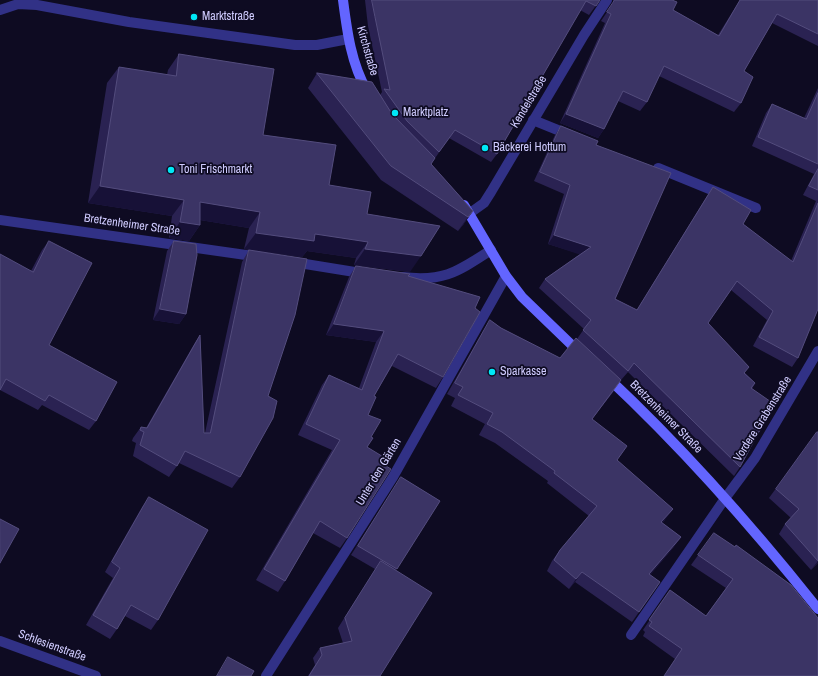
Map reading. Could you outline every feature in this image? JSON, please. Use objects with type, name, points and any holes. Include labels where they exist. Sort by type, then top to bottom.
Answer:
[{"type":"street","name":"Kirchstraße","points":[[343,0],[348,39],[363,85],[373,103]]},
{"type":"street","name":"Kendelstraße","points":[[470,213],[484,203],[584,35],[607,0]]},
{"type":"street","points":[[0,10],[18,4],[37,3],[129,22],[295,45],[317,45],[348,39]]},
{"type":"street","points":[[533,120],[578,138]]},
{"type":"street","points":[[644,163],[756,208]]},
{"type":"street","points":[[457,195],[470,213],[506,276],[522,297],[588,359]]},
{"type":"street","name":"Bretzenheimer Straße","points":[[0,220],[269,258]]},
{"type":"street","points":[[393,276],[422,279],[438,278],[463,268],[491,250]]},
{"type":"street","points":[[285,261],[378,275]]},
{"type":"street","name":"Unter den Gärten","points":[[266,676],[393,476],[506,276]]},
{"type":"street","name":"Vordere Grabenstraße","points":[[631,635],[726,497],[755,458],[818,351]]},
{"type":"street","name":"Bretzenheimer Straße","points":[[599,370],[654,421],[726,497],[763,539],[818,609]]},
{"type":"street","name":"Schlesienstraße","points":[[0,641],[96,676]]},
{"type":"building","points":[[372,0],[600,0],[596,6],[586,1],[497,154],[455,130],[439,152],[407,121],[384,89],[390,90]]},
{"type":"building","points":[[615,0],[672,0],[677,2],[673,10],[719,36],[740,0],[818,0],[818,34],[777,14],[744,71],[753,77],[741,103],[664,66],[647,102],[623,91],[604,129],[566,114],[611,14],[607,12]]},
{"type":"building","points":[[179,54],[274,69],[263,135],[336,145],[329,185],[371,192],[367,214],[440,226],[421,256],[365,249],[368,242],[315,234],[314,241],[256,233],[260,212],[200,202],[200,225],[180,222],[184,200],[100,186],[119,67],[176,76]]},
{"type":"building","points":[[317,73],[372,82],[392,114],[435,158],[431,164],[473,211],[468,217],[391,166]]},
{"type":"building","points":[[818,93],[818,164],[758,137],[772,104],[806,119]]},
{"type":"building","points":[[561,126],[598,141],[596,145],[671,173],[615,299],[637,310],[713,187],[751,210],[743,224],[793,262],[818,203],[818,309],[798,358],[759,337],[773,311],[737,281],[708,323],[749,367],[744,373],[755,383],[751,388],[774,404],[740,467],[634,363],[628,371],[583,330],[591,320],[545,279],[591,247],[554,235],[570,185],[540,172]]},
{"type":"building","points":[[818,169],[818,190],[809,186]]},
{"type":"building","points":[[49,241],[92,263],[49,345],[117,382],[96,421],[49,395],[45,401],[6,379],[0,390],[0,254],[33,272]]},
{"type":"building","points":[[174,241],[196,244],[197,255],[186,314],[160,309]]},
{"type":"building","points":[[249,250],[307,259],[295,315],[268,396],[277,401],[273,418],[240,477],[185,451],[177,466],[140,445],[144,432],[140,430],[141,427],[147,428],[200,335],[204,433],[210,433]]},
{"type":"building","points":[[356,266],[410,274],[408,276],[480,297],[475,308],[480,312],[443,377],[398,354],[374,396],[376,397],[368,415],[381,420],[367,447],[390,461],[386,466],[391,469],[347,538],[320,521],[285,581],[264,569],[340,440],[306,424],[329,375],[362,390],[384,331],[334,324]]},
{"type":"building","points":[[490,320],[501,328],[560,358],[576,338],[621,380],[592,419],[627,446],[617,460],[673,509],[661,522],[681,537],[649,574],[660,582],[639,612],[582,572],[576,579],[554,560],[560,550],[597,506],[554,473],[555,471],[502,432],[487,424],[493,413],[458,395],[463,387],[455,383]]},
{"type":"building","points":[[817,432],[818,561],[785,524],[799,509],[776,489]]},
{"type":"building","points":[[401,477],[440,501],[397,569],[358,546]]},
{"type":"building","points":[[149,497],[208,530],[158,620],[131,605],[117,629],[93,615],[120,568],[112,562]]},
{"type":"building","points":[[0,519],[19,529],[0,563]]},
{"type":"building","points":[[714,533],[735,547],[736,545],[791,585],[818,618],[818,676],[664,676],[682,649],[649,626],[652,622],[649,620],[670,590],[706,616],[733,579],[698,555]]},
{"type":"building","points":[[381,561],[432,593],[380,676],[309,676],[322,655],[320,648],[352,641],[345,618]]},
{"type":"building","points":[[228,657],[254,671],[251,676],[217,676]]},
{"type":"place","name":"Marktstraße","points":[[194,17]]},
{"type":"place","name":"Marktplatz","points":[[395,113]]},
{"type":"place","name":"Bäckerei Hottum","points":[[485,148]]},
{"type":"place","name":"Toni Frischmarkt","points":[[171,170]]},
{"type":"place","name":"Sparkasse","points":[[492,372]]}]
